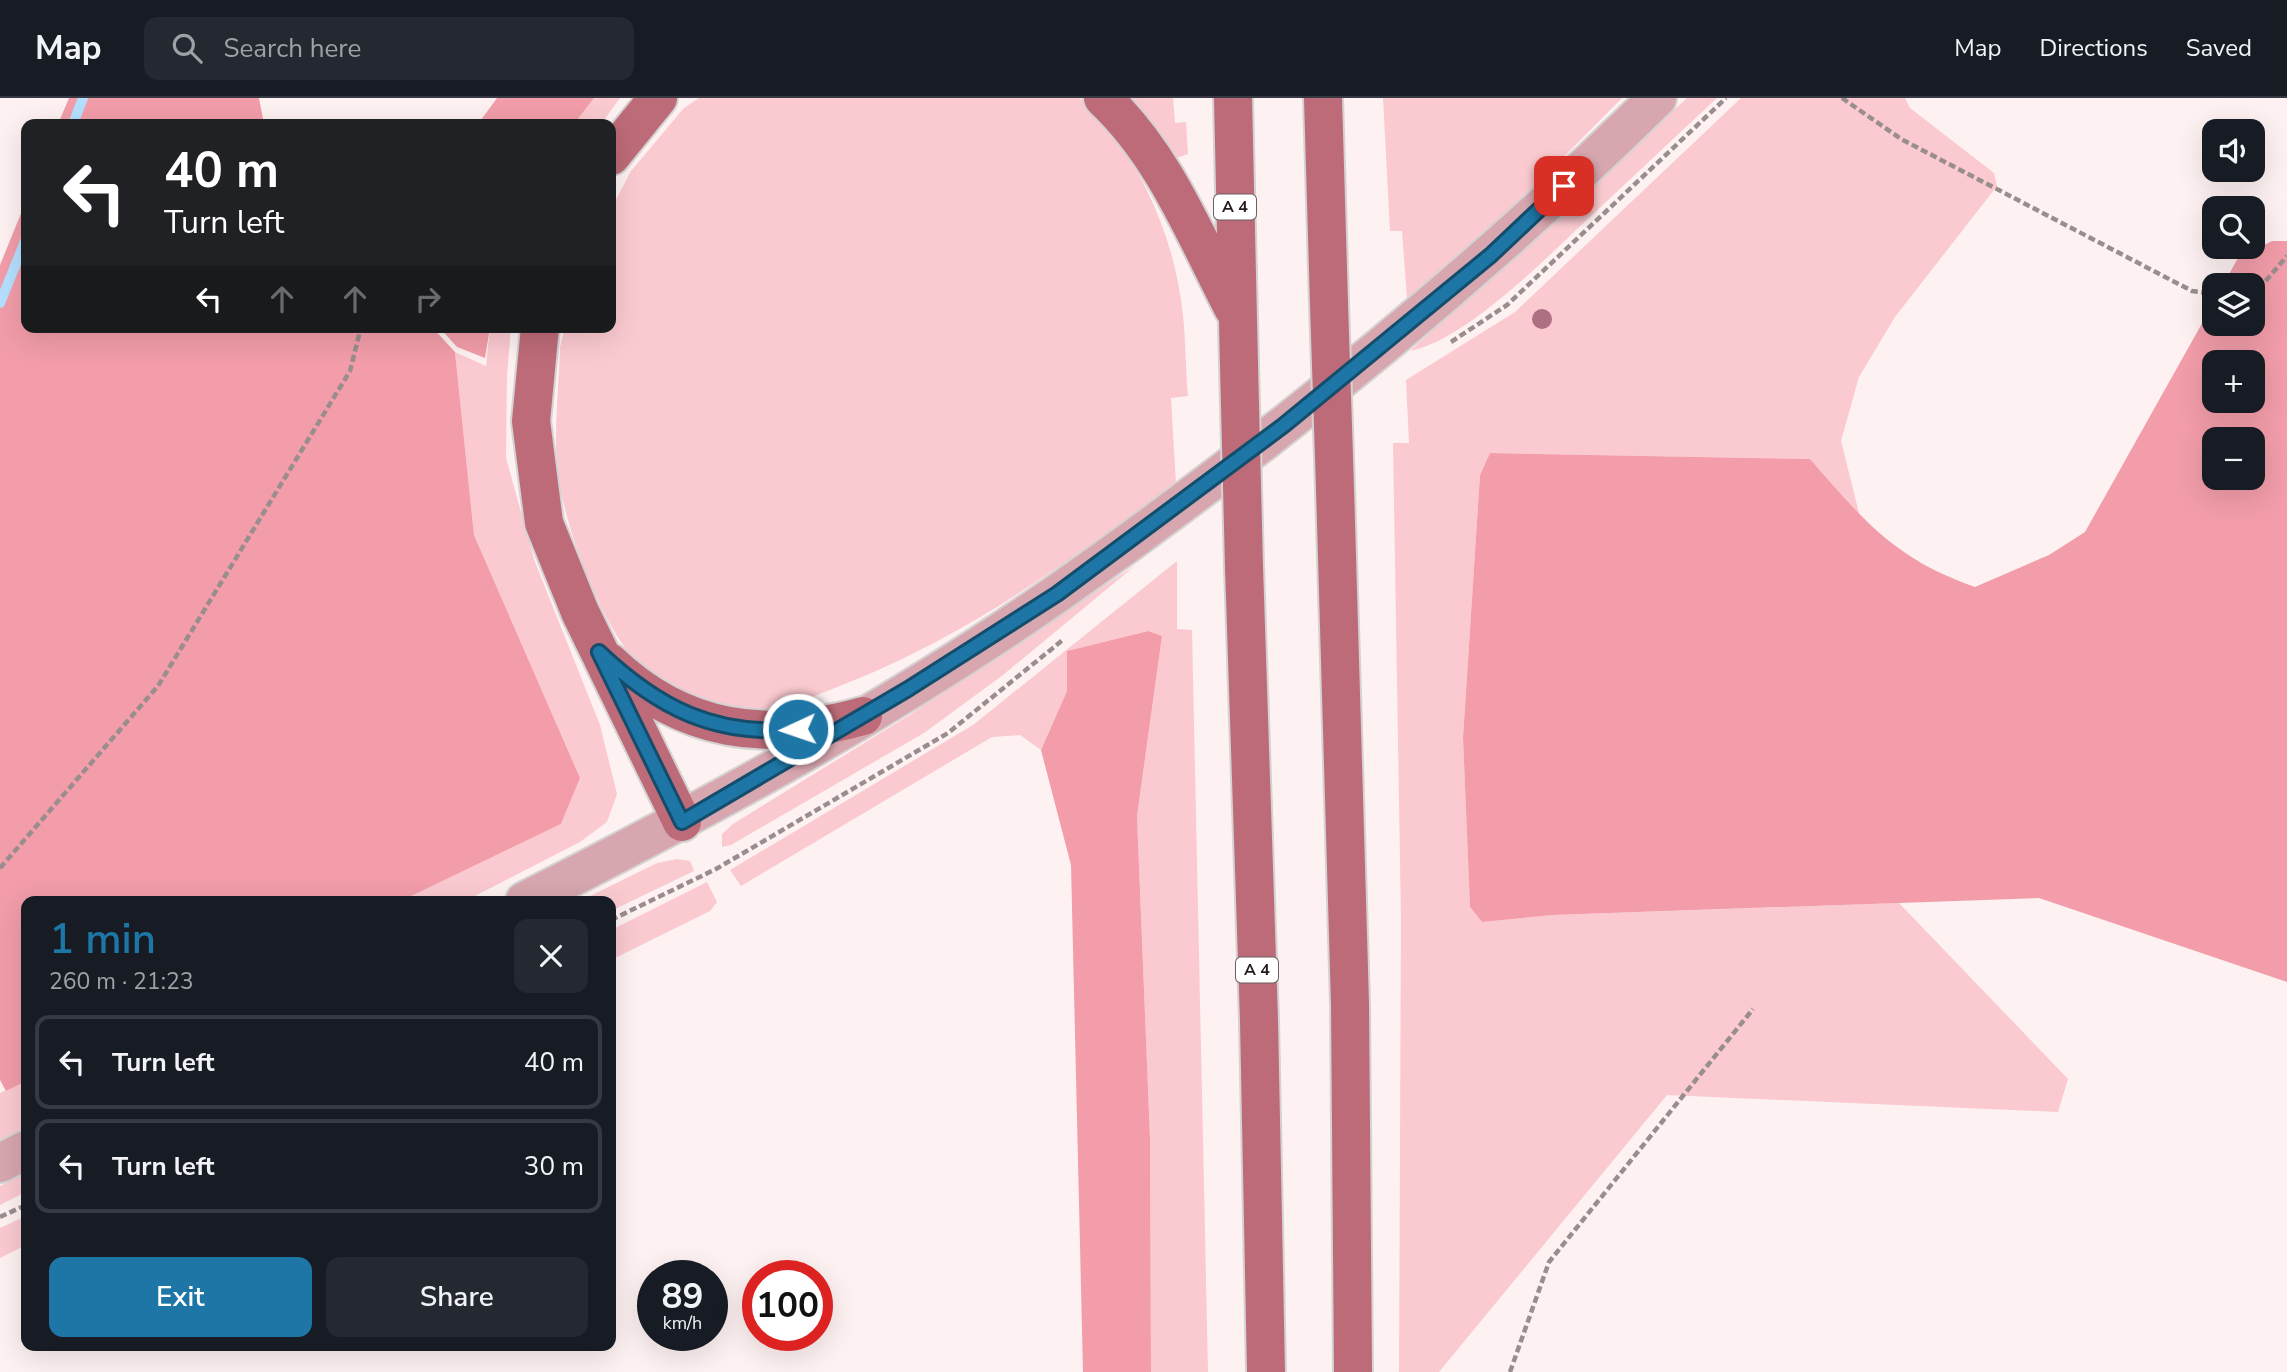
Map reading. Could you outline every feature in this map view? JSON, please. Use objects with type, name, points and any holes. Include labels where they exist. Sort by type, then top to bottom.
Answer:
[{"type":"highway","points":[[616,150],[658,98]]},
{"type":"highway","points":[[1103,98],[1127,121],[1160,167],[1237,316]]},
{"type":"highway","name":"A 4","points":[[1233,98],[1244,567],[1259,1020],[1266,1372]]},
{"type":"highway","points":[[1323,98],[1350,1004],[1353,1372]]},
{"type":"highway","points":[[539,333],[531,421],[544,523],[599,652],[682,822]]},
{"type":"highway","points":[[599,652],[652,697],[698,719],[724,726],[783,730],[814,727],[863,716]]},
{"type":"main road","points":[[535,896],[682,822],[863,716],[1057,594],[1284,425],[1491,255],[1657,98]]},
{"type":"main road","points":[[0,1163],[21,1152]]},
{"type":"path","points":[[1842,98],[1900,139],[2192,291],[2202,292]]},
{"type":"path","points":[[2265,282],[2287,256]]},
{"type":"path","points":[[0,868],[158,686],[350,371],[360,333]]},
{"type":"path","points":[[1510,1372],[1549,1262],[1753,1009]]},
{"type":"path","points":[[0,1217],[21,1207]]},
{"type":"shaded area","points":[[69,98],[259,98],[263,119],[60,119]]},
{"type":"shaded area","points":[[497,98],[594,98],[578,119],[482,119]]},
{"type":"shaded area","points":[[594,98],[620,98],[605,119],[578,119]]},
{"type":"shaded area","points":[[699,98],[1080,98],[1117,141],[1147,190],[1159,217],[1176,272],[1184,324],[1188,396],[1171,398],[1176,484],[1020,593],[980,617],[896,662],[819,694],[784,706],[730,711],[703,703],[656,681],[638,665],[621,643],[606,616],[579,555],[562,498],[556,443],[560,347],[564,333],[616,333],[616,200],[631,171],[684,108]]},
{"type":"shaded area","points":[[1125,98],[1173,98],[1175,123],[1186,122],[1188,154],[1171,160]]},
{"type":"shaded area","points":[[1383,98],[1622,98],[1518,203],[1407,298],[1402,231],[1390,231]]},
{"type":"shaded area","points":[[1687,98],[1717,98],[1506,294],[1456,331],[1432,344],[1410,351]]},
{"type":"shaded area","points":[[1741,98],[1905,98],[1910,108],[1994,173],[1997,186],[1895,317],[1859,377],[1841,441],[1860,517],[1810,459],[1490,453],[1480,475],[1463,738],[1470,907],[1482,922],[1553,915],[1899,903],[2068,1079],[2058,1112],[1667,1095],[1439,1372],[1399,1372],[1401,920],[1393,443],[1409,443],[1406,380],[1515,312]]},
{"type":"shaded area","points":[[21,213],[21,333],[438,333],[455,352],[474,535],[580,778],[561,824],[411,896],[21,896],[21,1084],[6,1091],[0,1080],[0,265]]},
{"type":"shaded area","points":[[2272,241],[2287,241],[2287,982],[2039,898],[1553,915],[1482,922],[1470,907],[1463,738],[1480,475],[1490,453],[1810,459],[1865,519],[1902,551],[1947,576],[1975,587],[2049,555],[2085,532],[2202,323],[2202,336],[2265,336],[2265,273],[2230,273],[2237,259],[2265,259],[2265,244]]},
{"type":"shaded area","points":[[444,333],[489,333],[485,358],[457,347]]},
{"type":"shaded area","points":[[489,333],[511,333],[506,458],[535,562],[600,725],[617,794],[607,822],[580,842],[475,896],[411,896],[561,824],[580,778],[474,535],[455,352],[486,366]]},
{"type":"shaded area","points":[[1177,561],[1177,629],[1192,630],[1208,1372],[1151,1372],[1150,1138],[1137,816],[1162,636],[1147,631],[1067,651],[1067,691],[1041,750],[1020,735],[992,737],[741,886],[730,870],[973,725]]},
{"type":"shaded area","points":[[1136,565],[1003,675],[924,733],[731,845],[722,847],[722,834],[733,824],[908,716]]},
{"type":"shaded area","points":[[1148,631],[1162,636],[1137,816],[1150,1138],[1151,1372],[1083,1372],[1071,865],[1041,750],[1067,691],[1067,651]]},
{"type":"shaded area","points":[[677,859],[690,861],[694,871],[616,909],[616,896],[590,896],[657,863]]},
{"type":"shaded area","points":[[707,882],[717,902],[710,911],[616,958],[616,928]]},
{"type":"shaded area","points":[[21,1083],[21,1130],[0,1141],[0,1093]]},
{"type":"shaded area","points":[[21,1176],[21,1194],[0,1205],[0,1186]]},
{"type":"shaded area","points":[[21,1218],[21,1248],[0,1258],[0,1228]]},
{"type":"waterway","points":[[75,119],[83,98]]},
{"type":"waterway","points":[[0,303],[21,251]]},
{"type":"route","points":[[798,729],[754,731],[698,719],[652,697],[626,678],[599,652],[682,822],[908,689],[1057,594],[1284,425],[1491,255],[1564,186]]}]
